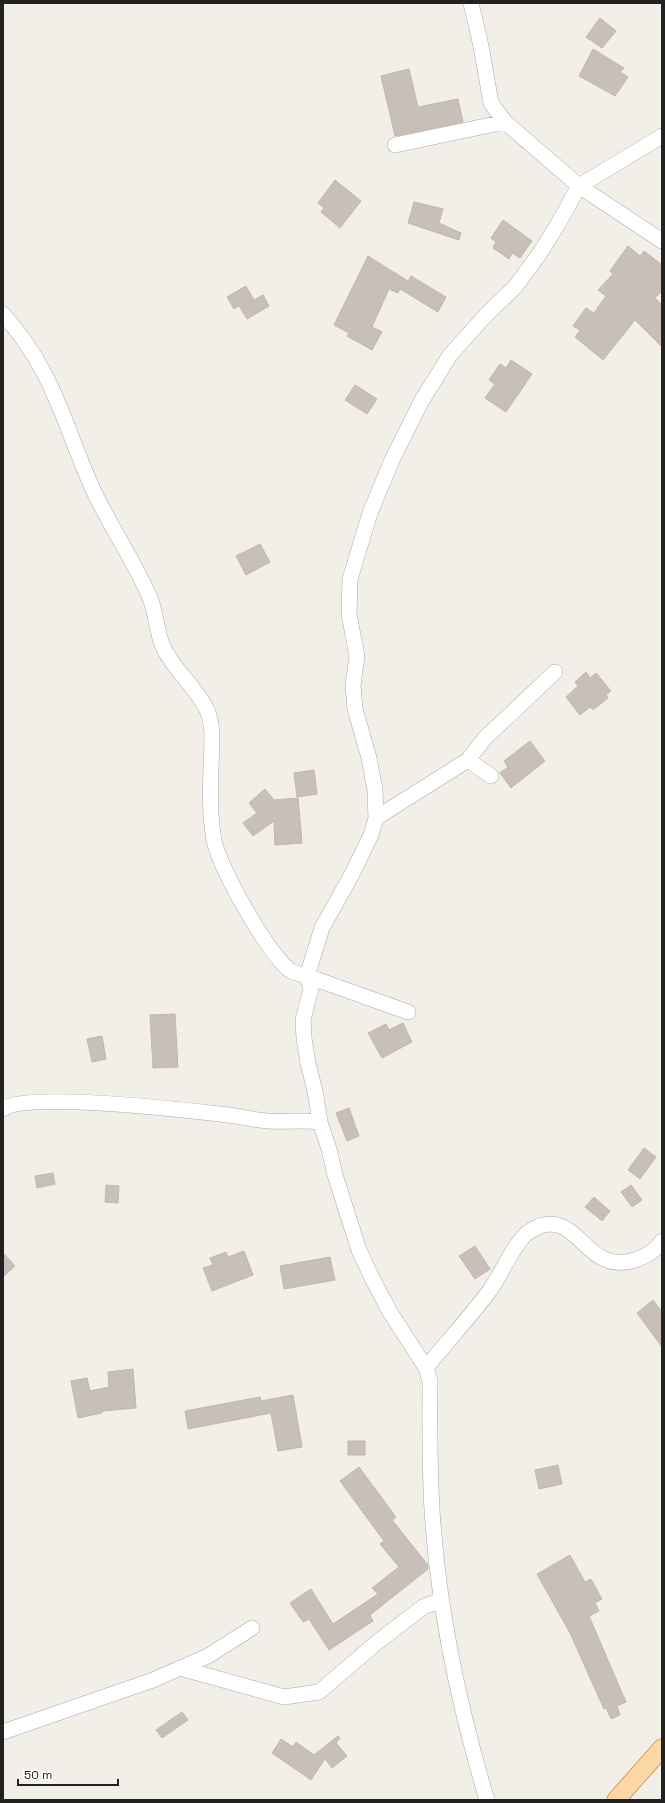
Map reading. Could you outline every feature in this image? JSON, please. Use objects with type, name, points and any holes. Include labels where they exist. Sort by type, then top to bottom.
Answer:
[{"type":"main road","points":[[616,1800],[662,1748]]},
{"type":"street","points":[[471,3],[481,46],[491,103],[506,122],[579,186],[662,241]]},
{"type":"street","points":[[395,145],[506,122]]},
{"type":"street","points":[[487,1800],[476,1764],[451,1656],[442,1600],[432,1523],[430,1468],[430,1381],[426,1368],[390,1312],[359,1250],[320,1122],[315,1091],[308,1063],[303,1019],[312,989],[308,976],[322,928],[352,874],[371,835],[376,818],[375,790],[369,758],[355,709],[353,685],[356,656],[349,614],[350,579],[370,513],[392,460],[421,402],[450,355],[486,315],[515,287],[540,253],[579,186],[662,136]]},
{"type":"street","points":[[3,314],[24,341],[44,372],[97,498],[135,566],[150,599],[155,614],[157,630],[164,649],[173,663],[198,694],[207,712],[212,740],[211,770],[213,836],[219,858],[233,887],[270,947],[288,970],[408,1012]]},
{"type":"street","points":[[376,818],[468,760],[484,739],[555,672]]},
{"type":"street","points":[[468,760],[491,776]]},
{"type":"street","points":[[3,1109],[7,1106],[31,1101],[83,1102],[230,1115],[268,1121],[298,1120],[320,1122]]},
{"type":"street","points":[[426,1368],[489,1292],[525,1235],[537,1227],[550,1224],[566,1229],[602,1259],[616,1263],[638,1259],[657,1248],[662,1241]]},
{"type":"street","points":[[180,1668],[284,1697],[319,1692],[375,1644],[423,1607],[442,1600]]},
{"type":"street","points":[[3,1732],[146,1682],[180,1668],[208,1656],[252,1628]]},
{"type":"building","points":[[600,18],[616,31],[602,48],[586,37]]},
{"type":"building","points":[[593,49],[624,68],[620,72],[628,77],[615,96],[579,76]]},
{"type":"building","points":[[409,69],[418,107],[458,99],[463,122],[395,136],[381,76]]},
{"type":"building","points":[[335,180],[361,201],[340,228],[321,212],[324,208],[318,203]]},
{"type":"building","points":[[414,202],[443,209],[439,223],[461,233],[459,240],[408,223]]},
{"type":"building","points":[[503,220],[532,241],[520,258],[512,253],[509,259],[493,248],[496,242],[491,238]]},
{"type":"building","points":[[628,246],[640,256],[644,251],[662,265],[662,291],[655,298],[662,305],[662,347],[635,320],[603,360],[575,337],[580,330],[573,326],[586,308],[594,313],[606,296],[598,290],[613,274],[610,271]]},
{"type":"building","points":[[368,256],[408,281],[411,276],[446,297],[438,312],[400,289],[398,293],[389,289],[372,327],[382,332],[372,350],[347,336],[349,333],[334,325]]},
{"type":"building","points":[[246,286],[254,300],[263,295],[269,306],[247,319],[239,306],[234,309],[227,297]]},
{"type":"building","points":[[511,360],[532,374],[506,412],[485,398],[495,384],[489,380],[500,364],[506,368]]},
{"type":"building","points":[[355,385],[377,399],[367,414],[345,400]]},
{"type":"building","points":[[260,544],[270,562],[246,575],[236,556]]},
{"type":"building","points":[[586,672],[590,678],[596,673],[611,691],[606,695],[608,698],[593,710],[590,707],[580,715],[566,697],[578,686],[575,682]]},
{"type":"building","points":[[530,741],[545,761],[511,788],[500,773],[508,767],[504,761]]},
{"type":"building","points":[[314,770],[317,794],[297,797],[294,773]]},
{"type":"building","points":[[265,789],[274,800],[298,798],[302,843],[275,845],[274,821],[253,836],[243,823],[257,813],[249,803]]},
{"type":"building","points":[[175,1014],[178,1067],[153,1068],[150,1015]]},
{"type":"building","points":[[403,1023],[412,1042],[382,1058],[368,1033],[386,1024],[389,1030]]},
{"type":"building","points":[[102,1036],[106,1059],[92,1062],[87,1039]]},
{"type":"building","points":[[349,1108],[359,1136],[347,1141],[336,1113]]},
{"type":"building","points":[[644,1148],[656,1157],[640,1179],[628,1170]]},
{"type":"building","points":[[53,1173],[55,1184],[37,1188],[35,1176]]},
{"type":"building","points":[[106,1185],[119,1186],[118,1203],[105,1202]]},
{"type":"building","points":[[631,1185],[642,1200],[632,1207],[621,1192]]},
{"type":"building","points":[[594,1197],[610,1211],[602,1221],[585,1207]]},
{"type":"building","points":[[475,1246],[490,1269],[475,1279],[459,1256]]},
{"type":"building","points":[[244,1251],[253,1275],[212,1291],[203,1268],[213,1265],[210,1258],[226,1252],[228,1257]]},
{"type":"building","points":[[3,1253],[15,1266],[3,1277]]},
{"type":"building","points":[[330,1257],[335,1280],[284,1289],[280,1266]]},
{"type":"building","points":[[653,1300],[662,1312],[662,1347],[637,1313]]},
{"type":"building","points":[[133,1369],[136,1408],[102,1411],[102,1413],[78,1418],[71,1381],[87,1378],[90,1391],[109,1387],[108,1372]]},
{"type":"building","points":[[293,1395],[302,1447],[278,1451],[271,1413],[188,1429],[185,1411],[260,1397],[261,1401]]},
{"type":"building","points":[[348,1441],[365,1441],[365,1455],[348,1455]]},
{"type":"building","points":[[558,1465],[562,1484],[539,1489],[535,1470]]},
{"type":"building","points":[[359,1467],[396,1517],[392,1520],[428,1565],[428,1569],[370,1615],[373,1621],[329,1650],[309,1619],[303,1622],[290,1603],[311,1589],[333,1624],[378,1594],[372,1588],[399,1567],[380,1544],[384,1541],[340,1481]]},
{"type":"building","points":[[570,1555],[585,1582],[591,1579],[602,1599],[595,1603],[599,1611],[589,1616],[626,1702],[617,1706],[620,1715],[611,1719],[606,1708],[604,1709],[570,1633],[537,1574]]},
{"type":"building","points":[[182,1712],[188,1720],[162,1738],[156,1730]]},
{"type":"building","points":[[338,1736],[340,1738],[336,1743],[347,1756],[332,1768],[325,1759],[311,1780],[272,1753],[281,1739],[293,1747],[296,1742],[314,1755]]}]
